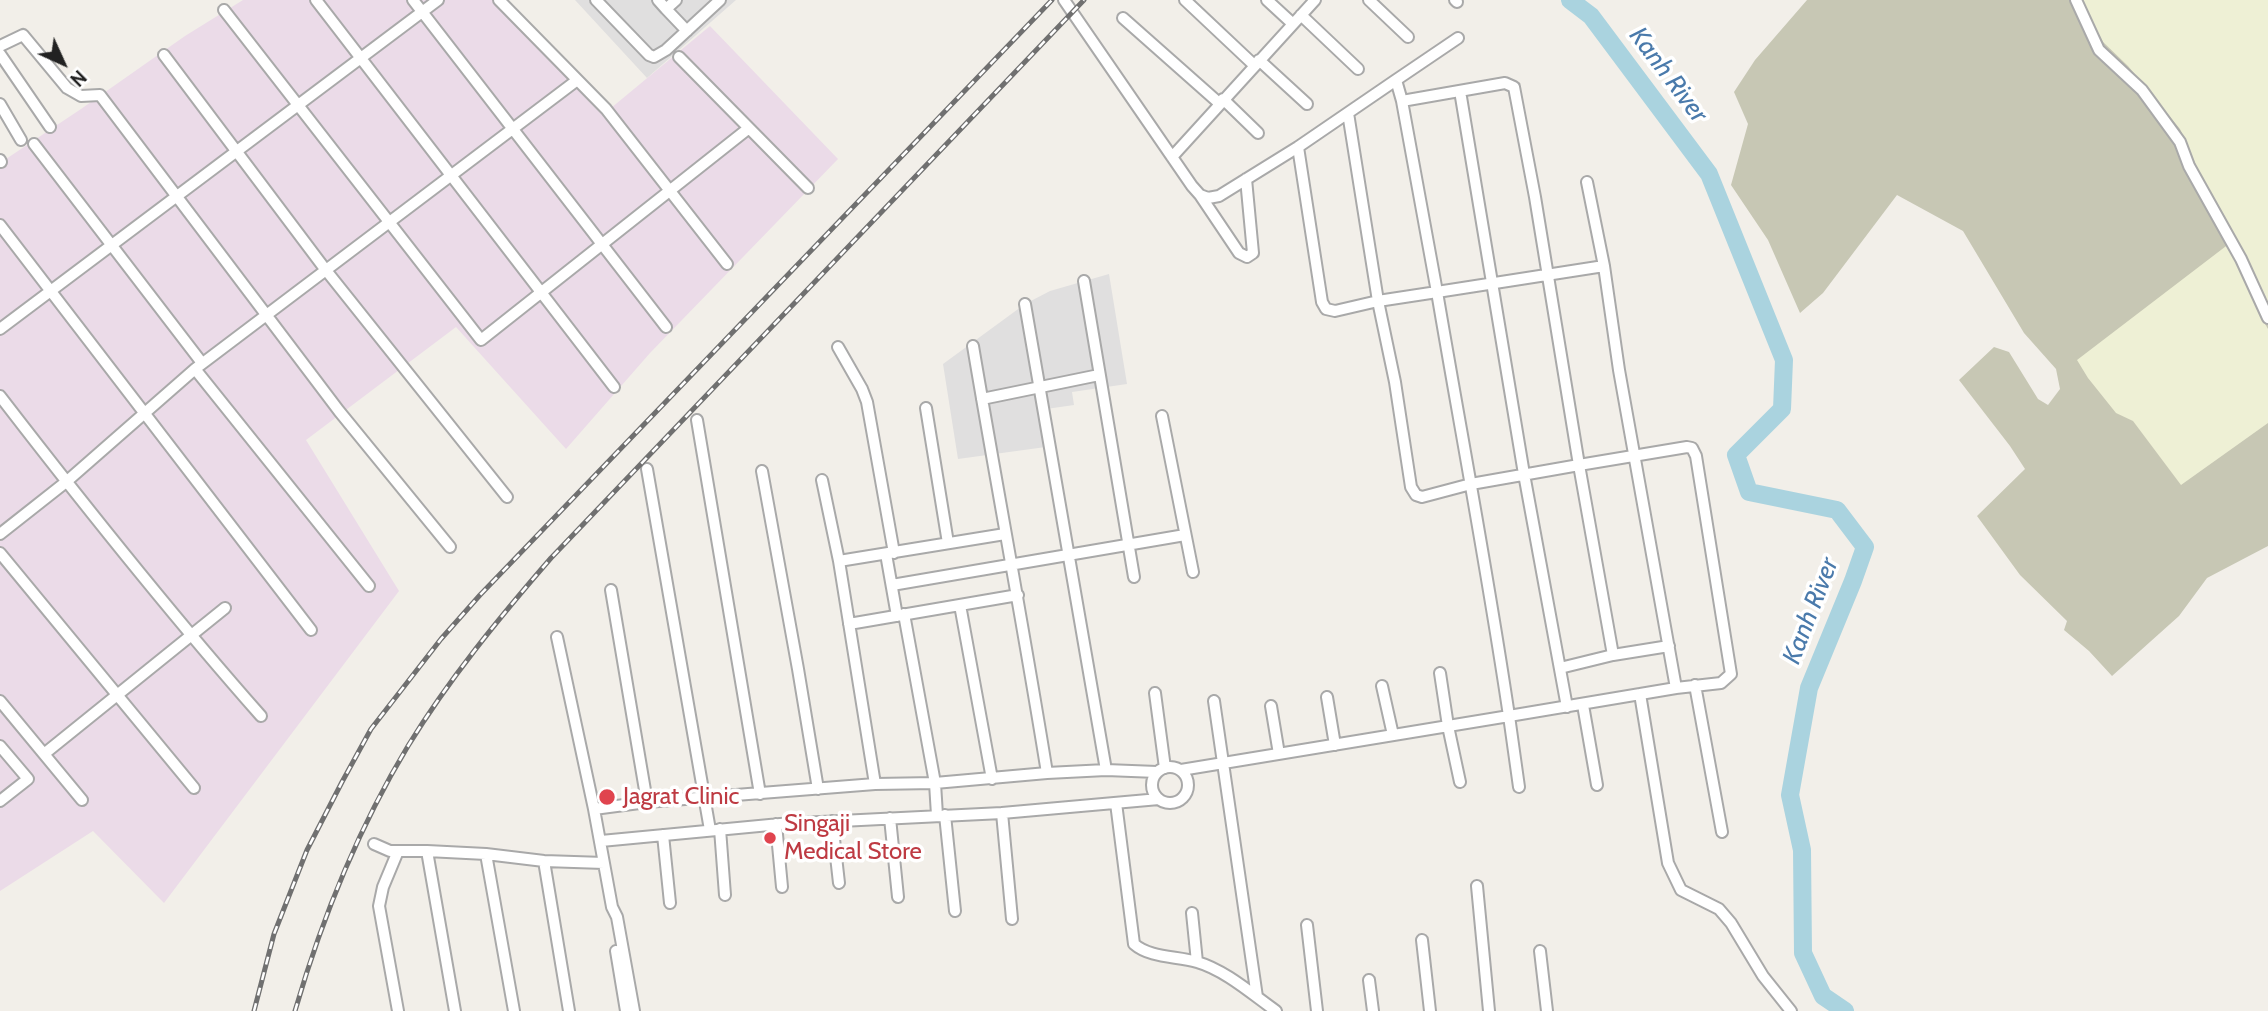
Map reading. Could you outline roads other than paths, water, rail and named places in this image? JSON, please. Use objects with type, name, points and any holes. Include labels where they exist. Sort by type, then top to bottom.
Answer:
[{"type":"street","points":[[316,0],[614,387]]},
{"type":"street","points":[[412,0],[666,327]]},
{"type":"street","points":[[0,329],[438,0]]},
{"type":"street","points":[[499,0],[606,109],[727,264]]},
{"type":"street","points":[[596,0],[654,57],[720,0]]},
{"type":"street","points":[[658,0],[687,31]]},
{"type":"street","points":[[666,9],[676,0]]},
{"type":"street","points":[[1064,0],[1239,253],[1248,257],[1253,253],[1246,179]]},
{"type":"street","points":[[1185,0],[1307,104]]},
{"type":"street","points":[[1267,0],[1297,19],[1358,69]]},
{"type":"street","points":[[1171,157],[1315,0]]},
{"type":"street","points":[[1369,0],[1408,37]]},
{"type":"street","points":[[2076,0],[2099,50],[2142,90],[2180,142],[2189,166],[2241,259],[2268,318]]},
{"type":"street","points":[[224,10],[481,340],[749,128]]},
{"type":"street","points":[[1123,18],[1258,133]]},
{"type":"street","points":[[0,46],[23,34],[67,88],[81,96],[100,95],[339,411],[450,547]]},
{"type":"street","points":[[1200,195],[1208,198],[1219,196],[1298,147],[1458,38]]},
{"type":"street","points":[[0,54],[50,127]]},
{"type":"street","points":[[164,55],[325,269],[507,497]]},
{"type":"street","points":[[679,57],[807,188]]},
{"type":"street","points":[[1396,80],[1471,484],[1519,787]]},
{"type":"street","points":[[0,534],[66,482],[198,366],[576,81]]},
{"type":"street","points":[[1402,102],[1505,83],[1514,87],[1613,655]]},
{"type":"street","points":[[1460,91],[1524,474],[1567,707]]},
{"type":"street","points":[[0,104],[21,140]]},
{"type":"street","points":[[594,809],[647,802],[875,784],[935,783],[1106,770],[1161,770],[1173,767],[1181,770],[1676,688],[1721,683],[1731,674],[1696,456],[1692,448],[1636,454],[1471,484],[1422,497],[1416,495],[1411,487],[1348,113]]},
{"type":"street","points":[[34,144],[198,366],[369,586]]},
{"type":"street","points":[[1298,147],[1322,302],[1326,309],[1335,311],[1378,301],[1604,266]]},
{"type":"street","points":[[1587,182],[1604,266],[1619,370],[1676,688]]},
{"type":"street","points":[[0,225],[311,630]]},
{"type":"street","points":[[1084,281],[1134,577]]},
{"type":"street","points":[[1025,304],[1106,770]]},
{"type":"street","points":[[973,346],[1047,773]]},
{"type":"street","points":[[838,347],[867,402],[890,553],[892,585],[935,783],[955,911]]},
{"type":"street","points":[[982,399],[1099,375]]},
{"type":"street","points":[[0,396],[190,636],[261,716]]},
{"type":"street","points":[[926,408],[948,543]]},
{"type":"street","points":[[1162,416],[1193,572]]},
{"type":"street","points":[[697,420],[760,794]]},
{"type":"street","points":[[647,468],[704,797],[715,830],[725,895]]},
{"type":"street","points":[[762,471],[818,789]]},
{"type":"street","points":[[822,480],[839,561],[875,784]]},
{"type":"street","points":[[839,561],[1006,534]]},
{"type":"street","points":[[892,585],[1185,536]]},
{"type":"street","points":[[0,553],[194,788]]},
{"type":"street","points":[[611,590],[647,802]]},
{"type":"street","points":[[849,624],[1018,595]]},
{"type":"street","points":[[960,605],[992,779]]},
{"type":"street","points":[[44,754],[225,608]]},
{"type":"street","points":[[557,637],[601,841],[612,907],[617,917],[634,1011]]},
{"type":"street","points":[[1560,667],[1669,646]]},
{"type":"street","points":[[1440,673],[1460,782]]},
{"type":"street","points":[[1695,685],[1721,832]]},
{"type":"street","points":[[1382,686],[1393,735]]},
{"type":"street","points":[[1155,693],[1161,770],[1153,786],[1159,799]]},
{"type":"street","points":[[1640,694],[1668,863],[1675,882],[1681,890],[1719,909],[1731,923],[1763,976],[1791,1011]]},
{"type":"street","points":[[1327,697],[1335,745]]},
{"type":"street","points":[[0,701],[82,800]]},
{"type":"street","points":[[1214,701],[1257,997]]},
{"type":"street","points":[[1583,705],[1597,785]]},
{"type":"street","points":[[1271,706],[1279,754]]},
{"type":"street","points":[[0,746],[28,779],[0,801]]},
{"type":"street","points":[[601,841],[776,824],[1002,813],[1159,799],[1171,803],[1186,793],[1188,780],[1181,770]]},
{"type":"street","points":[[1116,803],[1134,944],[1140,949],[1197,962],[1216,970],[1276,1011]]},
{"type":"street","points":[[1002,813],[1012,919]]},
{"type":"street","points":[[890,818],[898,897]]},
{"type":"street","points":[[832,821],[839,883]]},
{"type":"street","points":[[776,824],[782,887]]},
{"type":"street","points":[[663,835],[670,903]]},
{"type":"street","points":[[374,844],[398,852],[486,854],[544,862],[604,863]]},
{"type":"street","points":[[427,851],[455,1011]]},
{"type":"street","points":[[398,852],[383,887],[379,906],[398,1011]]},
{"type":"street","points":[[486,854],[514,1011]]},
{"type":"street","points":[[544,862],[569,1011]]},
{"type":"street","points":[[1477,886],[1489,1011]]},
{"type":"street","points":[[612,907],[610,917],[626,1011]]},
{"type":"street","points":[[1192,913],[1197,962]]},
{"type":"street","points":[[1307,925],[1317,1011]]},
{"type":"street","points":[[1422,940],[1430,1011]]},
{"type":"street","points":[[1540,951],[1546,1011]]},
{"type":"street","points":[[1369,980],[1373,1011]]},
{"type":"waterway","name":"Kanh River","points":[[1570,0],[1591,16],[1709,174],[1784,360],[1782,409],[1736,455],[1749,492],[1837,510],[1865,547],[1809,688],[1790,795],[1802,850],[1803,953],[1823,996],[1845,1011]]},
{"type":"railway","points":[[254,1011],[274,934],[307,850],[371,729],[441,639],[480,595],[1052,0]]},
{"type":"railway","points":[[295,1011],[329,908],[373,809],[408,746],[475,649],[551,558],[1084,0]]},
{"type":"place","name":"Jagrat Clinic","points":[[607,797]]},
{"type":"place","name":"Singaji Medical Store","points":[[770,838]]}]
